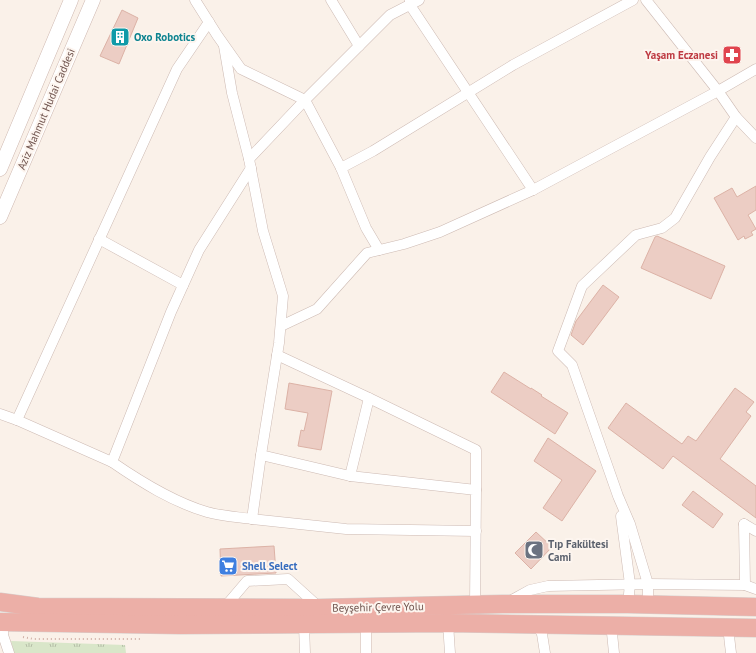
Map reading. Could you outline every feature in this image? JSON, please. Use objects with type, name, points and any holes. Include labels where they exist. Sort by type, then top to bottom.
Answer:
[{"type":"highway","name":"Beyşehir Çevre Yolu","points":[[0,602],[38,607],[320,608],[502,604],[628,604],[756,607]]},
{"type":"highway","name":"Beyşehir Çevre Yolu","points":[[2,622],[180,625],[448,623],[756,628]]},
{"type":"street","name":"Aziz Mahmut Hudai Caddesi","points":[[1,163],[71,0]]},
{"type":"street","name":"Aziz Mahmut Hudai Caddesi","points":[[0,217],[93,0]]},
{"type":"street","points":[[195,0],[241,69],[305,100],[341,168],[366,228],[380,250]]},
{"type":"street","points":[[331,0],[359,46]]},
{"type":"street","points":[[341,168],[373,151],[513,65],[633,0]]},
{"type":"street","points":[[646,0],[718,91],[736,117],[756,138]]},
{"type":"street","points":[[112,462],[183,285],[199,250],[250,164],[305,100],[390,15],[413,2],[469,92],[533,190]]},
{"type":"street","points":[[17,420],[177,69],[209,22]]},
{"type":"street","points":[[223,44],[232,93],[250,164],[263,231],[283,296],[277,355],[252,519]]},
{"type":"street","points":[[281,326],[317,308],[367,253],[404,244],[440,232],[533,190],[718,91],[756,69]]},
{"type":"street","points":[[648,605],[648,584],[630,524],[618,496],[572,365],[558,351],[582,286],[636,236],[662,228],[676,218],[710,157],[736,117]]},
{"type":"street","points":[[99,239],[183,285]]},
{"type":"street","points":[[277,355],[476,450],[475,605]]},
{"type":"street","points":[[350,476],[369,398]]},
{"type":"street","points":[[0,414],[112,462],[137,479],[176,500],[207,512],[252,519],[346,529],[476,531]]},
{"type":"street","points":[[261,455],[350,476],[476,490]]},
{"type":"street","points":[[618,496],[625,532],[630,584],[628,604]]},
{"type":"street","points":[[745,585],[744,524],[756,531]]},
{"type":"street","points":[[224,608],[247,581],[288,579],[320,608]]},
{"type":"street","points":[[502,604],[530,590],[548,586],[630,584],[745,585],[756,589]]},
{"type":"street","points":[[2,622],[3,635],[8,653]]},
{"type":"street","points":[[366,623],[366,653]]},
{"type":"street","points":[[448,623],[450,653]]},
{"type":"street","points":[[537,624],[542,634],[545,653]]},
{"type":"street","points":[[304,625],[305,653]]},
{"type":"street","points":[[608,625],[612,633],[614,653]]},
{"type":"street","points":[[728,627],[731,653]]},
{"type":"green space","points":[[11,641],[125,645],[126,653],[14,653]]},
{"type":"building","name":"Oxo Robotics","points":[[122,10],[138,18],[119,64],[100,56]]},
{"type":"building","points":[[756,186],[756,210],[748,215],[756,229],[751,232],[753,235],[745,239],[744,236],[738,240],[714,198],[732,188],[737,197]]},
{"type":"building","points":[[657,236],[725,266],[711,299],[641,268],[655,237]]},
{"type":"building","points":[[603,285],[619,297],[583,345],[571,335],[576,321]]},
{"type":"building","points":[[504,372],[568,413],[555,434],[491,392]]},
{"type":"building","points":[[289,383],[332,391],[321,450],[298,446],[301,430],[304,431],[308,413],[285,409]]},
{"type":"building","points":[[735,388],[754,402],[746,412],[751,416],[720,459],[756,486],[756,518],[673,456],[663,469],[608,428],[626,403],[682,444],[688,436],[696,441]]},
{"type":"building","points":[[548,438],[596,471],[562,521],[543,508],[562,480],[534,461]]},
{"type":"building","points":[[693,491],[723,514],[713,528],[682,505]]},
{"type":"building","name":"Tıp Fakültesi Cami","points":[[536,532],[552,547],[531,569],[515,553]]},
{"type":"building","points":[[274,546],[276,573],[221,576],[220,549]]},
{"type":"place","name":"Oxo Robotics","points":[[120,37]]},
{"type":"place","name":"Yaşam Eczanesi","points":[[732,55]]},
{"type":"place","name":"Tıp Fakültesi Cami","points":[[534,550]]},
{"type":"place","name":"Shell Select","points":[[228,566]]}]
